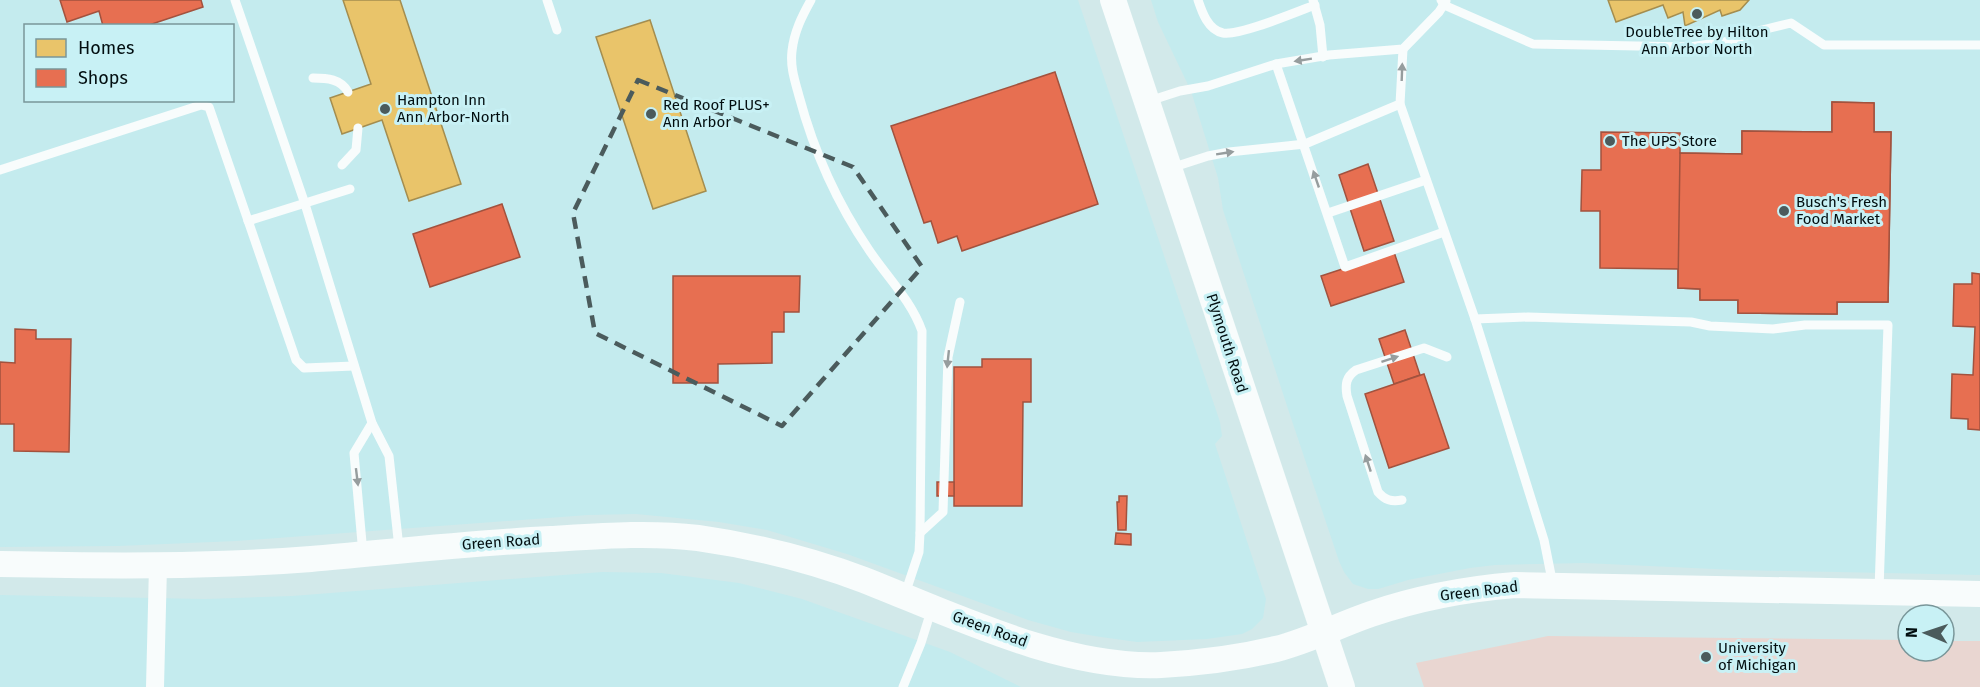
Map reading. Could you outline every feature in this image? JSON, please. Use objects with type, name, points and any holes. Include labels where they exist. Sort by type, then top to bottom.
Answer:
[{"type":"street","name":"Plymouth Road","points":[[1113,0],[1342,687]]},
{"type":"street","name":"Green Road","points":[[0,564],[158,566],[307,559],[629,534],[695,538],[747,547],[811,563],[860,579],[1006,636],[1047,649],[1115,663],[1159,665],[1226,658],[1279,648],[1373,613],[1428,597],[1515,585],[1980,594]]},
{"type":"street","points":[[155,687],[158,566]]},
{"type":"lane","points":[[235,0],[304,204],[372,423],[389,456],[399,551]]},
{"type":"lane","points":[[547,0],[557,30]]},
{"type":"lane","points":[[811,0],[800,21],[792,53],[792,67],[808,131],[831,188],[869,250],[907,301],[921,331],[919,552],[904,597]]},
{"type":"lane","points":[[1198,0],[1206,21],[1216,30],[1224,33],[1246,29],[1314,3],[1320,25],[1323,57]]},
{"type":"lane","points":[[1147,102],[1276,64],[1402,49],[1439,12],[1444,2],[1533,44],[1690,47],[1730,41],[1791,23],[1824,45],[1980,45]]},
{"type":"lane","points":[[1402,49],[1400,104],[1475,320],[1544,540],[1554,586]]},
{"type":"lane","points":[[1276,64],[1345,267],[1444,232]]},
{"type":"lane","points":[[313,78],[335,80],[345,86],[348,92]]},
{"type":"lane","points":[[1169,168],[1229,152],[1305,144],[1400,104]]},
{"type":"lane","points":[[0,170],[201,105],[209,107],[296,360],[304,368],[354,366]]},
{"type":"lane","points":[[342,165],[356,150],[358,128]]},
{"type":"lane","points":[[1328,213],[1426,180]]},
{"type":"lane","points":[[248,221],[350,189]]},
{"type":"lane","points":[[920,534],[943,512],[948,357],[960,302]]},
{"type":"lane","points":[[1475,320],[1528,317],[1602,319],[1691,322],[1710,326],[1773,329],[1805,325],[1888,325],[1879,592]]},
{"type":"lane","points":[[1402,500],[1392,502],[1384,499],[1378,492],[1347,396],[1345,386],[1348,375],[1356,369],[1424,348],[1447,357]]},
{"type":"lane","points":[[363,554],[354,453],[372,423]]},
{"type":"lane","points":[[903,687],[921,643],[932,607]]},
{"type":"highlighted area","points":[[638,80],[853,167],[922,267],[782,426],[595,333],[573,213]]},
{"type":"shaded area","points":[[0,0],[1078,0],[1220,422],[1222,436],[1215,444],[1266,599],[1263,618],[1252,629],[1242,634],[1207,639],[1137,642],[1071,632],[1028,620],[847,554],[767,530],[719,522],[636,514],[588,515],[236,541],[118,546],[0,547]]},
{"type":"shaded area","points":[[1151,0],[1980,0],[1980,575],[1736,570],[1584,563],[1495,565],[1470,568],[1408,580],[1378,589],[1368,589],[1353,584],[1339,561],[1289,412],[1223,210],[1218,178],[1191,91],[1158,22]]},
{"type":"shaded area","points":[[602,572],[661,573],[739,583],[802,599],[950,652],[1021,687],[0,687],[0,595],[205,599],[292,596]]},
{"type":"shaded area","name":"University of Michigan","points":[[1548,636],[1896,640],[1896,663],[1956,663],[1956,641],[1980,641],[1980,687],[1424,687],[1416,663]]},
{"type":"building: Homes","name":"Hampton Inn Ann Arbor-North","points":[[343,0],[400,0],[461,184],[409,201],[382,120],[342,134],[330,98],[371,84]]},
{"type":"building: Homes","name":"DoubleTree by Hilton Ann Arbor North","points":[[1608,0],[1749,0],[1740,10],[1722,16],[1720,10],[1685,26],[1683,12],[1668,18],[1663,5],[1616,22]]},
{"type":"building: Homes","points":[[650,20],[706,191],[653,209],[596,37]]},
{"type":"building: Shops","points":[[60,0],[201,0],[203,7],[152,24],[102,24],[99,11],[67,22]]},
{"type":"building: Shops","points":[[1055,72],[1098,204],[962,251],[957,236],[938,243],[931,221],[924,223],[891,126]]},
{"type":"building: Shops","name":"Busch's Fresh Food Market","points":[[1832,102],[1874,103],[1874,132],[1891,132],[1888,302],[1837,302],[1837,314],[1738,313],[1738,300],[1700,300],[1700,289],[1678,288],[1678,269],[1600,268],[1600,211],[1581,211],[1582,170],[1601,170],[1601,132],[1680,133],[1680,153],[1742,154],[1742,131],[1832,132]]},
{"type":"building: Shops","name":"Busch's Fresh Food Market","points":[[1832,102],[1874,103],[1874,132],[1891,132],[1888,302],[1837,302],[1837,314],[1738,313],[1738,300],[1700,300],[1700,289],[1678,288],[1680,153],[1742,154],[1742,131],[1832,132]]},
{"type":"building: Shops","points":[[1368,164],[1394,241],[1364,251],[1339,175]]},
{"type":"building: Shops","points":[[502,204],[520,257],[430,287],[413,234]]},
{"type":"building: Shops","points":[[1394,252],[1404,282],[1331,306],[1321,276]]},
{"type":"building: Shops","points":[[1972,273],[1980,274],[1980,430],[1968,429],[1968,419],[1951,418],[1952,374],[1973,375],[1975,327],[1953,326],[1954,284],[1972,284]]},
{"type":"building: Shops","points":[[673,276],[800,276],[799,312],[784,312],[784,332],[772,332],[772,363],[718,364],[718,383],[673,383]]},
{"type":"building: Shops","points":[[15,329],[36,330],[36,339],[71,339],[69,452],[14,451],[14,424],[0,424],[0,362],[15,363]]},
{"type":"building: Shops","points":[[1405,330],[1420,375],[1394,384],[1379,339]]},
{"type":"building: Shops","points":[[982,359],[1031,359],[1031,402],[1023,402],[1022,506],[954,506],[954,367],[982,367]]},
{"type":"building: Shops","points":[[1424,374],[1449,448],[1389,468],[1365,394]]},
{"type":"building: Shops","points":[[937,482],[954,482],[954,496],[937,496]]},
{"type":"building: Shops","points":[[1119,496],[1127,496],[1126,530],[1118,530],[1117,502],[1119,502]]},
{"type":"building: Shops","points":[[1116,533],[1131,534],[1131,545],[1115,544]]},
{"type":"place","name":"DoubleTree by Hilton Ann Arbor North","points":[[1697,14]]},
{"type":"place","name":"Hampton Inn Ann Arbor-North","points":[[385,109]]},
{"type":"place","name":"Red Roof PLUS+ Ann Arbor","points":[[651,114]]},
{"type":"place","name":"The UPS Store","points":[[1610,141]]},
{"type":"place","name":"Busch's Fresh Food Market","points":[[1784,211]]},
{"type":"place","name":"University of Michigan","points":[[1706,657]]}]
